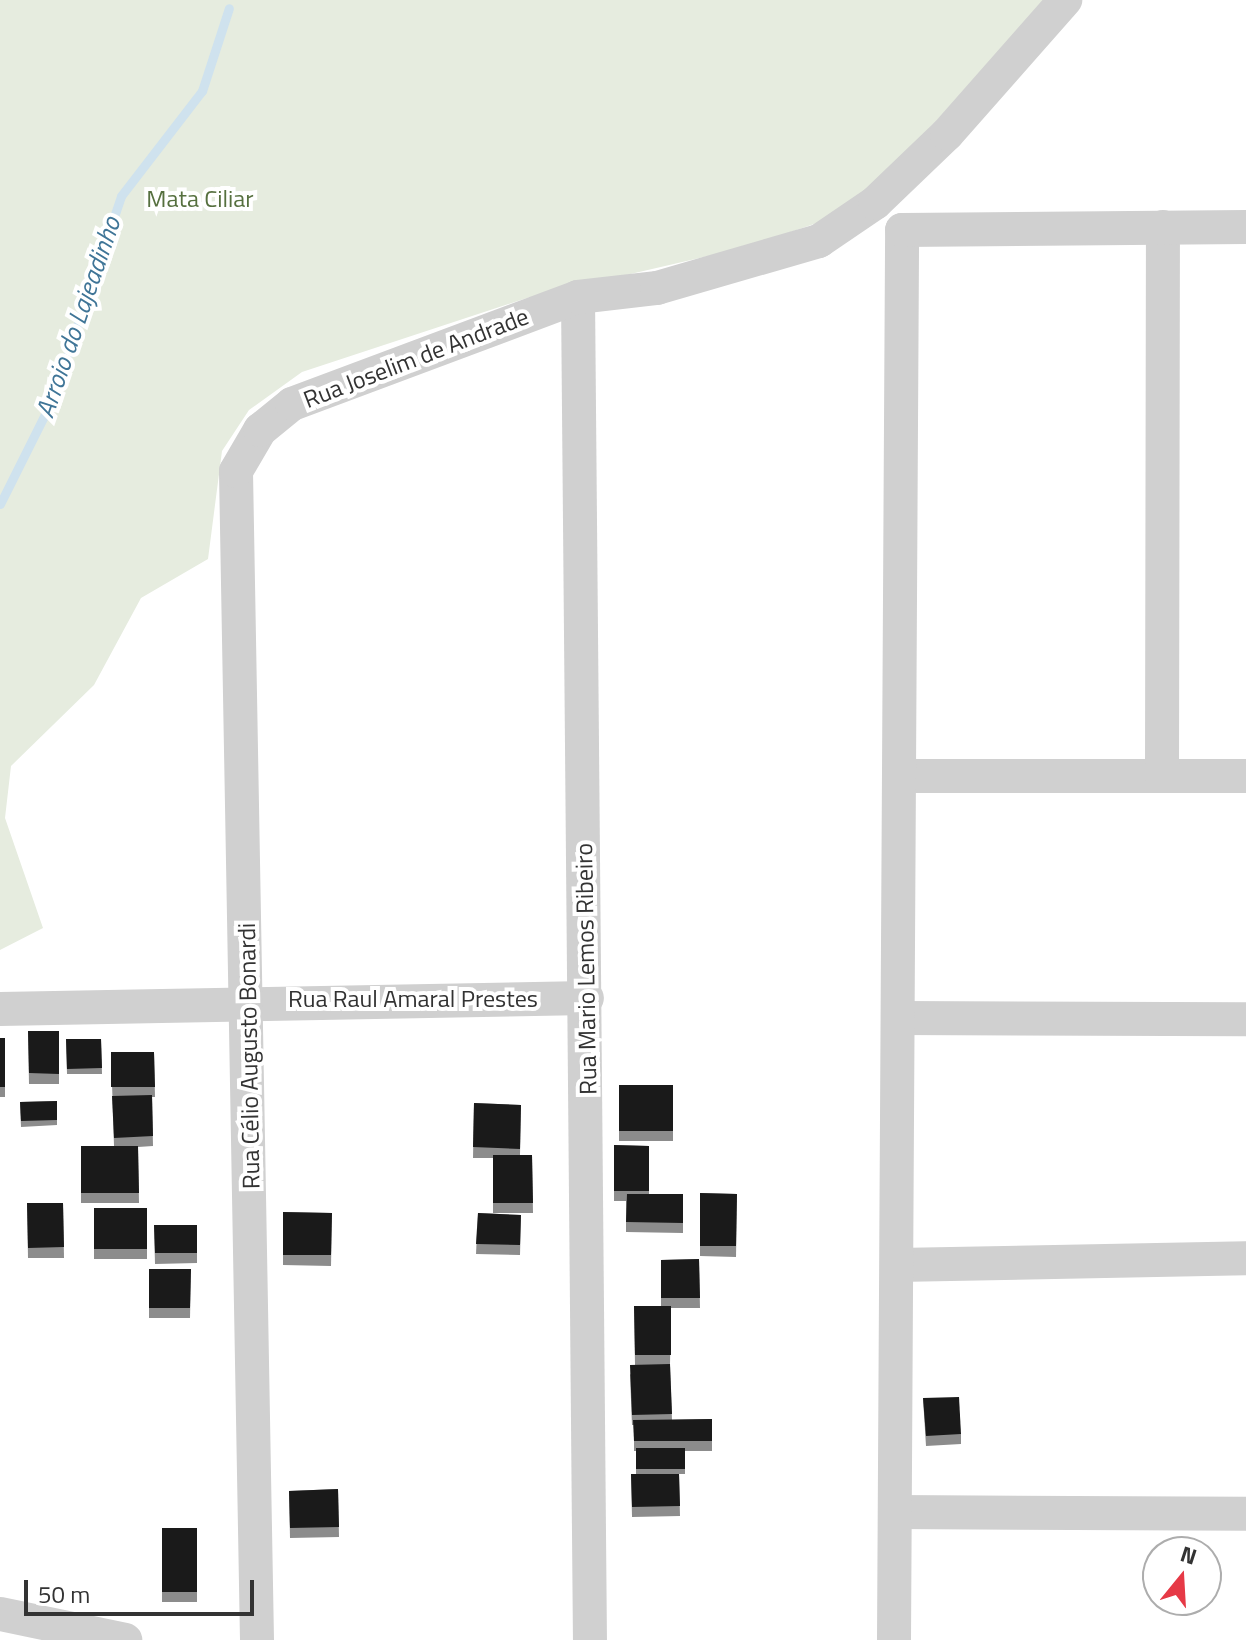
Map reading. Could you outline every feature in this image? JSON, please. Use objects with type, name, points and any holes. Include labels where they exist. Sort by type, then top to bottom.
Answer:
[{"type":"street","name":"Rua Joselim de Andrade","points":[[236,471],[260,430],[292,404],[578,297],[657,288],[819,241],[875,203],[947,134],[1065,0]]},
{"type":"street","points":[[1162,776],[1163,227]]},
{"type":"street","points":[[894,1640],[902,230],[1246,227]]},
{"type":"street","name":"Rua Mario Lemos Ribeiro","points":[[578,297],[587,998],[590,1640]]},
{"type":"street","name":"Rua Célio Augusto Bonardi","points":[[236,471],[248,1000],[257,1640]]},
{"type":"street","points":[[900,776],[1246,776]]},
{"type":"street","name":"Rua Raul Amaral Prestes","points":[[0,1009],[248,1000],[587,998]]},
{"type":"street","points":[[898,1018],[1246,1019]]},
{"type":"street","points":[[897,1265],[1246,1258]]},
{"type":"street","points":[[895,1512],[1246,1514]]},
{"type":"street","points":[[0,1614],[125,1640]]},
{"type":"green space","name":"Mata Ciliar","points":[[0,0],[1051,0],[876,184],[817,223],[747,247],[527,298],[302,372],[249,410],[222,451],[208,559],[141,598],[94,685],[11,766],[5,818],[43,928],[0,950]]},
{"type":"building","points":[[28,1031],[59,1031],[59,1074],[29,1073]]},
{"type":"building","points":[[0,1038],[5,1038],[5,1087],[0,1087]]},
{"type":"building","points":[[66,1039],[101,1039],[102,1068],[67,1069]]},
{"type":"building","points":[[111,1052],[154,1052],[155,1087],[111,1087]]},
{"type":"building","points":[[619,1085],[673,1085],[673,1131],[619,1131]]},
{"type":"building","points":[[152,1095],[153,1136],[114,1138],[112,1096]]},
{"type":"building","points":[[57,1101],[57,1120],[21,1121],[20,1102]]},
{"type":"building","points":[[474,1103],[521,1105],[520,1149],[473,1147]]},
{"type":"building","points":[[614,1145],[649,1146],[649,1191],[614,1191]]},
{"type":"building","points":[[81,1146],[138,1146],[139,1193],[81,1193]]},
{"type":"building","points":[[493,1155],[532,1155],[533,1203],[493,1203]]},
{"type":"building","points":[[700,1193],[737,1194],[736,1246],[700,1246]]},
{"type":"building","points":[[627,1194],[683,1194],[683,1223],[626,1222]]},
{"type":"building","points":[[27,1203],[63,1203],[64,1247],[28,1248]]},
{"type":"building","points":[[94,1208],[147,1208],[147,1249],[94,1249]]},
{"type":"building","points":[[283,1212],[332,1213],[331,1255],[283,1255]]},
{"type":"building","points":[[478,1213],[521,1215],[520,1245],[476,1244]]},
{"type":"building","points":[[154,1225],[197,1225],[197,1253],[155,1253]]},
{"type":"building","points":[[699,1259],[700,1298],[661,1298],[661,1260]]},
{"type":"building","points":[[149,1269],[191,1269],[190,1308],[149,1308]]},
{"type":"building","points":[[634,1306],[671,1306],[671,1355],[635,1355]]},
{"type":"building","points":[[670,1364],[672,1414],[632,1415],[630,1365]]},
{"type":"building","points":[[959,1397],[961,1434],[926,1436],[923,1398]]},
{"type":"building","points":[[712,1419],[712,1441],[634,1441],[633,1420]]},
{"type":"building","points":[[636,1448],[685,1448],[685,1469],[636,1469]]},
{"type":"building","points":[[631,1474],[679,1474],[680,1506],[632,1507]]},
{"type":"building","points":[[338,1489],[339,1527],[290,1528],[289,1491]]},
{"type":"building","points":[[162,1528],[197,1528],[197,1592],[162,1592]]},
{"type":"waterway","name":"Arroio do Lajeadinho","points":[[0,504],[52,400],[121,196],[202,91],[229,8]]}]
